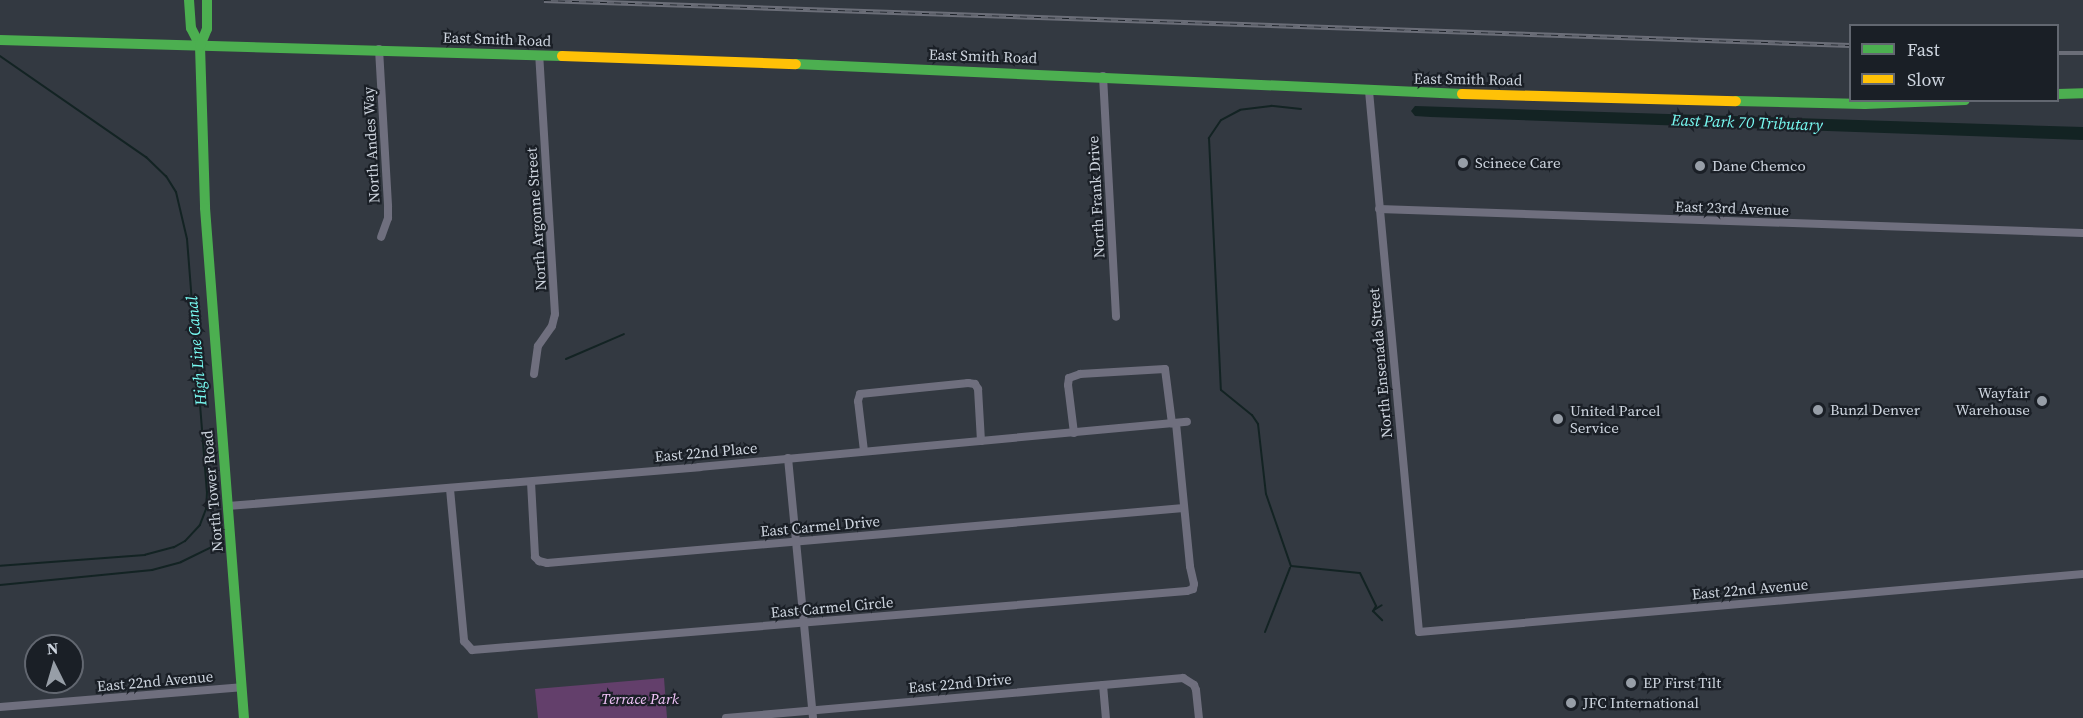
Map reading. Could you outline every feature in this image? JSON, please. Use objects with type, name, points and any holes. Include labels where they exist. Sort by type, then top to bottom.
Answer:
[{"type":"street","name":"North Tower Road","points":[[189,0],[191,28],[200,46]]},
{"type":"street","name":"North Tower Road","points":[[207,0],[207,29],[200,46],[205,208],[244,718]]},
{"type":"street","name":"East Smith Road","points":[[0,40],[379,49],[1103,76],[1370,91],[1864,104],[1914,102]]},
{"type":"street","name":"North Andes Way","points":[[379,49],[388,207],[388,218],[381,237]]},
{"type":"street","name":"North Argonne Street","points":[[534,374],[538,346],[552,326],[555,314],[539,56]]},
{"type":"street","name":"North Frank Drive","points":[[1103,76],[1116,317]]},
{"type":"street","name":"North Ensenada Street","points":[[1370,91],[1419,632]]},
{"type":"street","points":[[2059,94],[2083,93]]},
{"type":"street","name":"East 23rd Avenue","points":[[1379,209],[2083,233]]},
{"type":"street","name":"East Carmel Circle","points":[[450,489],[464,641],[472,650],[1193,589],[1174,424],[1165,369],[1080,374],[1069,378],[1074,433]]},
{"type":"street","points":[[864,451],[858,401],[860,394],[968,383],[975,384],[978,389],[981,441]]},
{"type":"street","name":"East 22nd Place","points":[[228,506],[531,482],[1187,422]]},
{"type":"street","points":[[788,458],[813,714]]},
{"type":"street","name":"East Carmel Drive","points":[[531,482],[536,557],[539,561],[547,563],[1184,508]]},
{"type":"street","name":"East 22nd Avenue","points":[[1419,632],[2083,574]]},
{"type":"street","name":"East 22nd Drive","points":[[726,718],[813,714],[1184,678],[1194,685],[1199,718]]},
{"type":"street","points":[[1103,685],[1106,718]]},
{"type":"street","name":"East 22nd Avenue","points":[[0,707],[241,687]]},
{"type":"green space","name":"Terrace Park","points":[[664,678],[667,718],[538,718],[535,689]]},
{"type":"water","name":"East Park 70 Tributary","points":[[1415,106],[2083,127],[2083,140],[1431,117],[1415,116],[1411,111]]},
{"type":"waterway","name":"High Line Canal","points":[[0,56],[146,157],[166,176],[176,192],[187,239],[207,492],[206,509],[200,525],[185,541],[174,547],[145,555],[0,566]]},
{"type":"waterway","points":[[1301,109],[1271,106],[1240,110],[1221,120],[1209,138],[1221,390],[1252,415],[1258,424],[1266,494],[1291,566],[1360,573],[1376,606],[1373,611],[1382,620]]},
{"type":"waterway","points":[[566,359],[624,334]]},
{"type":"waterway","points":[[0,585],[152,570],[181,562],[216,545]]},
{"type":"waterway","points":[[1265,632],[1290,568]]},
{"type":"waterway","points":[[1374,610],[1382,605]]},
{"type":"railway","points":[[544,0],[1849,45]]},
{"type":"railway","points":[[2059,53],[2083,53]]},
{"type":"traffic: fast","points":[[189,0],[191,28],[200,46],[205,208],[244,718]]},
{"type":"traffic: fast","points":[[200,46],[207,29],[207,0]]},
{"type":"traffic: fast","points":[[0,40],[562,56]]},
{"type":"traffic: fast","points":[[796,64],[1462,94]]},
{"type":"traffic: fast","points":[[2059,94],[2083,93]]},
{"type":"traffic: fast","points":[[1736,101],[1865,104],[1915,102]]},
{"type":"traffic: slow","points":[[562,56],[796,64]]},
{"type":"traffic: slow","points":[[1462,94],[1736,101]]},
{"type":"place","name":"Scinece Care","points":[[1463,163]]},
{"type":"place","name":"Dane Chemco","points":[[1700,166]]},
{"type":"place","name":"Wayfair Warehouse","points":[[2042,401]]},
{"type":"place","name":"Bunzl Denver","points":[[1818,410]]},
{"type":"place","name":"United Parcel Service","points":[[1558,419]]},
{"type":"place","name":"EP First Tilt","points":[[1631,683]]},
{"type":"place","name":"JFC International","points":[[1571,703]]}]
